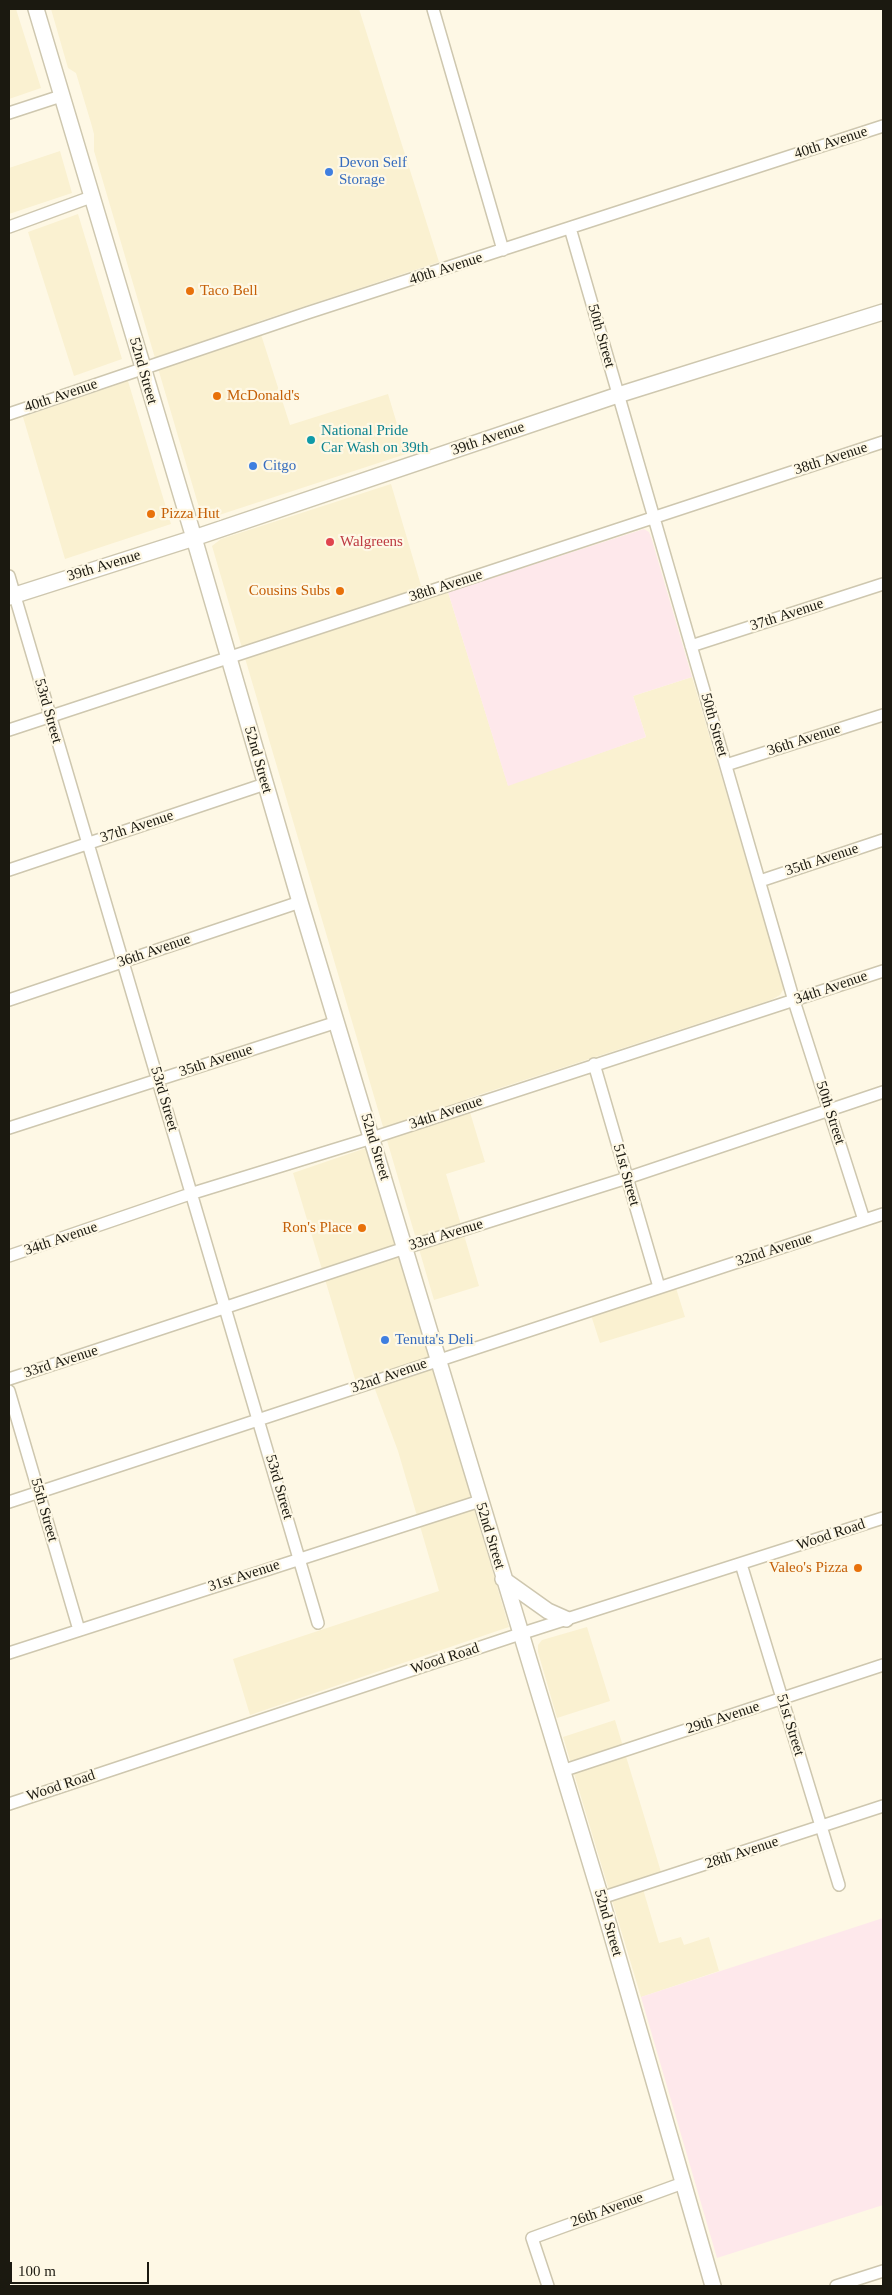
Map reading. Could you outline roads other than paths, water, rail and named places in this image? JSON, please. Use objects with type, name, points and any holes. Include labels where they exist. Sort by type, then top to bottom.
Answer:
[{"type":"main road","name":"52nd Street","points":[[36,9],[194,538],[300,902],[601,1898],[713,2286]]},
{"type":"main road","name":"39th Avenue","points":[[12,596],[194,538],[618,395],[883,312]]},
{"type":"main road","points":[[503,1578],[548,1611],[566,1620]]},
{"type":"street","points":[[433,9],[503,250]]},
{"type":"street","points":[[9,113],[62,96]]},
{"type":"street","name":"40th Avenue","points":[[9,414],[142,368],[883,126]]},
{"type":"street","points":[[9,227],[91,197]]},
{"type":"street","name":"50th Street","points":[[570,228],[794,1001],[864,1220]]},
{"type":"street","name":"38th Avenue","points":[[9,730],[883,442]]},
{"type":"street","name":"53rd Street","points":[[9,576],[12,596],[159,1079],[190,1194],[259,1420],[318,1623]]},
{"type":"street","name":"37th Avenue","points":[[691,646],[883,584]]},
{"type":"street","name":"36th Avenue","points":[[726,765],[883,715]]},
{"type":"street","name":"37th Avenue","points":[[9,870],[265,784]]},
{"type":"street","name":"35th Avenue","points":[[760,881],[883,840]]},
{"type":"street","name":"36th Avenue","points":[[9,1000],[300,902]]},
{"type":"street","name":"34th Avenue","points":[[9,1256],[190,1194],[372,1138],[594,1064],[794,1001],[883,970]]},
{"type":"street","name":"35th Avenue","points":[[9,1128],[337,1022]]},
{"type":"street","name":"51st Street","points":[[594,1064],[659,1287]]},
{"type":"street","name":"33rd Avenue","points":[[9,1379],[404,1248],[627,1178],[883,1092]]},
{"type":"street","name":"32nd Avenue","points":[[9,1502],[883,1214]]},
{"type":"street","name":"55th Street","points":[[9,1391],[79,1630]]},
{"type":"street","name":"31st Avenue","points":[[9,1653],[480,1501]]},
{"type":"street","name":"Wood Road","points":[[9,1804],[520,1634],[883,1518]]},
{"type":"street","name":"51st Street","points":[[741,1564],[839,1885]]},
{"type":"street","name":"29th Avenue","points":[[562,1771],[883,1666]]},
{"type":"street","name":"28th Avenue","points":[[601,1898],[821,1828],[883,1806]]},
{"type":"street","name":"26th Avenue","points":[[548,2286],[532,2238],[683,2183]]},
{"type":"street","points":[[836,2286],[883,2271]]},
{"type":"place","name":"Devon Self Storage","points":[[329,172]]},
{"type":"place","name":"Taco Bell","points":[[190,291]]},
{"type":"place","name":"McDonald's","points":[[217,396]]},
{"type":"place","name":"National Pride Car Wash on 39th","points":[[311,440]]},
{"type":"place","name":"Citgo","points":[[253,466]]},
{"type":"place","name":"Pizza Hut","points":[[151,514]]},
{"type":"place","name":"Walgreens","points":[[330,542]]},
{"type":"place","name":"Cousins Subs","points":[[340,591]]},
{"type":"place","name":"Ron's Place","points":[[362,1228]]},
{"type":"place","name":"Tenuta's Deli","points":[[385,1340]]},
{"type":"place","name":"Valeo's Pizza","points":[[858,1568]]}]
